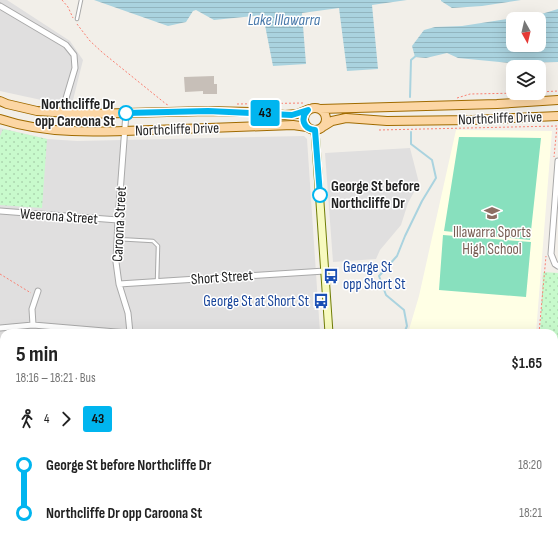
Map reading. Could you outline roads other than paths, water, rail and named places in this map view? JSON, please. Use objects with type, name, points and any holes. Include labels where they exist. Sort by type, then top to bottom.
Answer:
[{"type":"main road","name":"Northcliffe Drive","points":[[320,109],[497,104],[558,100]]},
{"type":"main road","name":"Northcliffe Drive","points":[[0,101],[37,111],[86,114],[208,111],[292,115],[307,106]]},
{"type":"main road","points":[[307,106],[320,109],[326,116],[326,123],[318,130],[309,129],[304,121],[303,118],[307,106]]},
{"type":"main road","name":"Northcliffe Drive","points":[[324,126],[332,121],[346,118],[386,121],[474,120],[558,116]]},
{"type":"main road","name":"Northcliffe Drive","points":[[0,119],[29,126],[62,130],[125,131],[293,125],[307,127]]},
{"type":"main road","points":[[315,130],[329,329]]},
{"type":"street","points":[[0,6],[66,45],[74,55],[75,68],[64,105],[62,130]]},
{"type":"street","name":"Caroona Street","points":[[126,113],[116,262],[119,284],[128,313],[129,329]]},
{"type":"street","points":[[556,159],[550,254],[555,264],[558,266]]},
{"type":"street","name":"Weerona Street","points":[[0,212],[118,220]]},
{"type":"street","name":"Short Street","points":[[119,284],[325,271]]},
{"type":"street","points":[[33,325],[32,308],[37,293]]},
{"type":"street","points":[[0,328],[33,325],[81,329]]},
{"type":"lane","points":[[78,19],[81,0]]},
{"type":"lane","points":[[117,239],[153,241],[158,246],[157,282]]},
{"type":"water","name":"Lake Illawarra","points":[[94,0],[407,0],[372,5],[378,69],[347,71],[339,8],[302,13],[306,64],[273,66],[263,15],[214,20],[196,10],[193,11],[186,22],[168,26]]},
{"type":"water","points":[[441,0],[521,0],[482,6],[452,8]]},
{"type":"water","points":[[558,9],[558,62],[546,62],[546,60],[506,60],[506,63],[458,58],[447,53],[426,58],[415,57],[412,46],[424,30],[435,27],[462,26],[506,19],[506,52],[546,52],[546,13]]},
{"type":"waterway","points":[[410,97],[411,60],[417,55]]},
{"type":"waterway","points":[[406,329],[407,326],[404,310],[386,295],[379,276],[397,256],[422,201],[436,178],[432,160],[411,144],[411,132]]},
{"type":"place","name":"Northcliffe Dr opp Caroona St","points":[[126,113]]},
{"type":"place","name":"George St before Northcliffe Dr","points":[[320,195]]},
{"type":"place","name":"Illawarra Sports High School","points":[[492,213]]},
{"type":"place","name":"George St opp Short St","points":[[331,276]]},
{"type":"place","name":"George St at Short St","points":[[321,301]]}]
